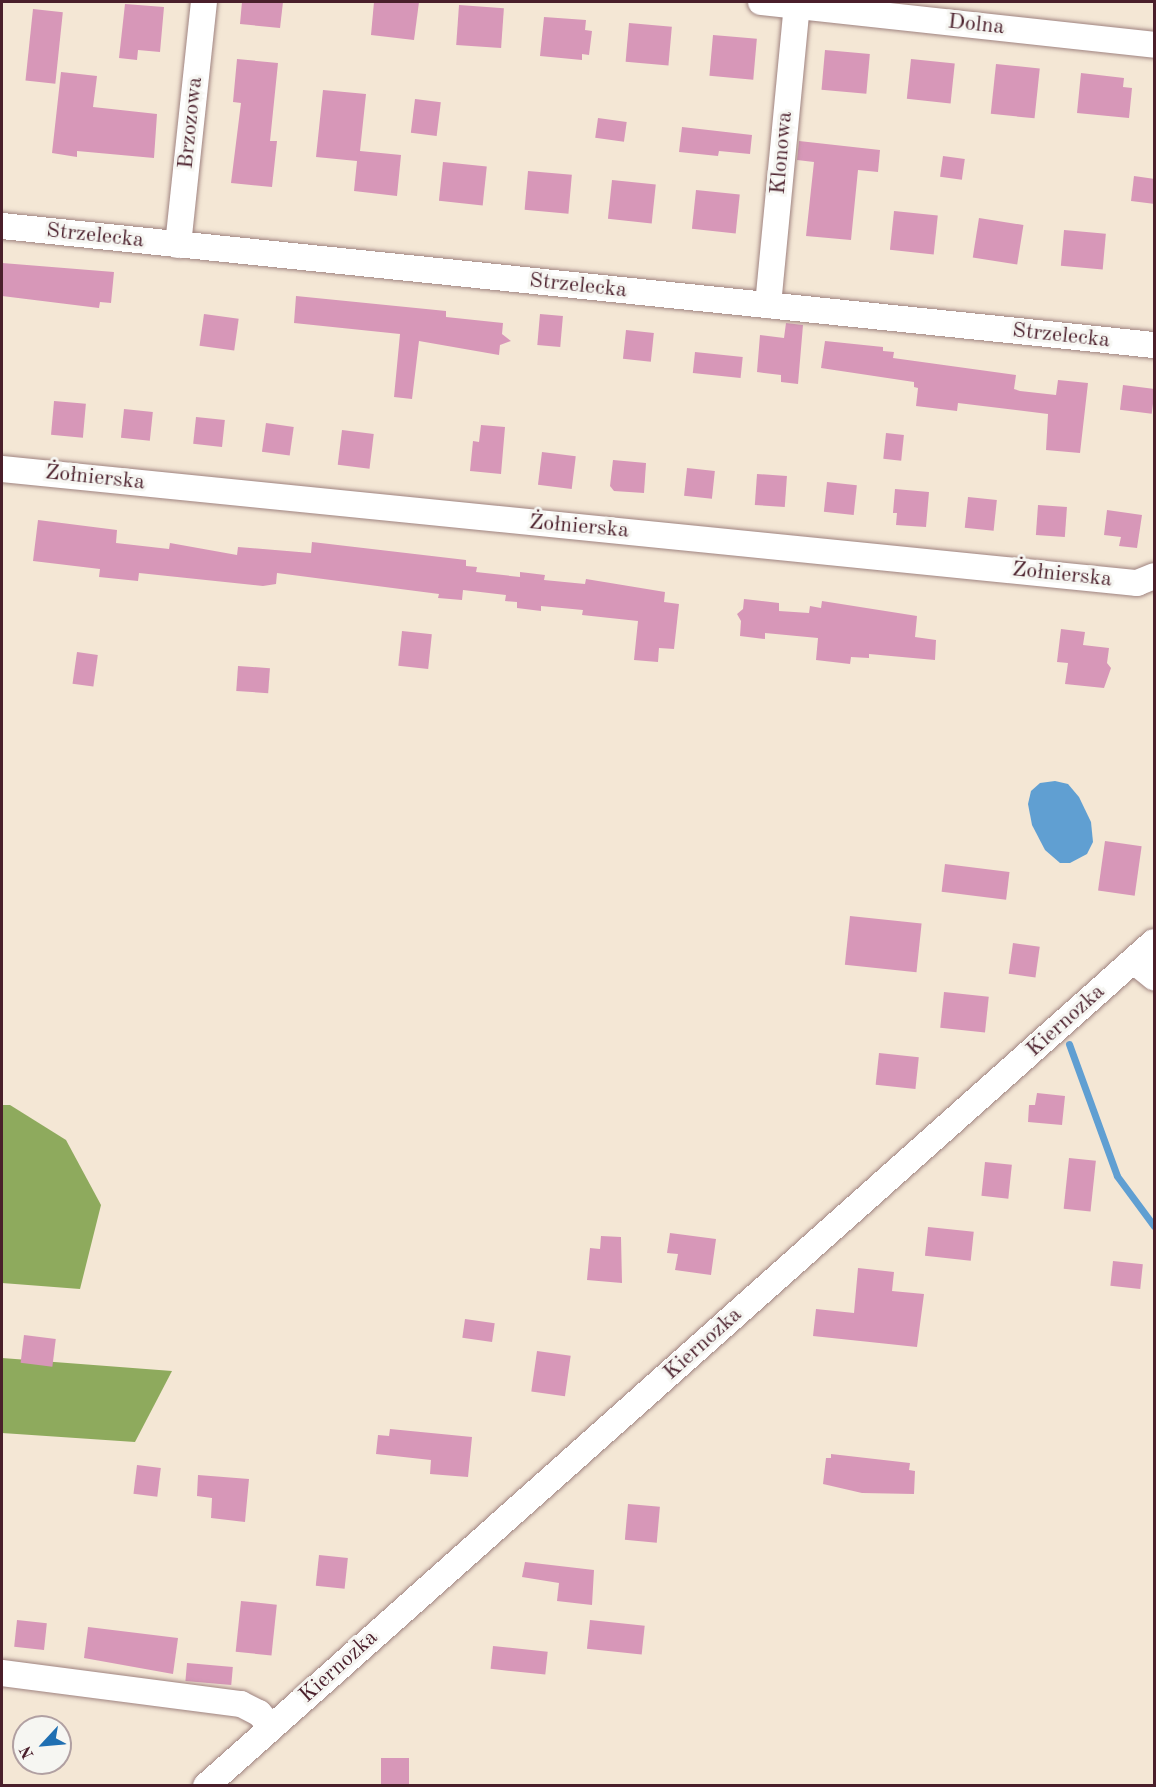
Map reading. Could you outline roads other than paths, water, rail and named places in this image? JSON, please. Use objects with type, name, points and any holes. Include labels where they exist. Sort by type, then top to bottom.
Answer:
[{"type":"street","name":"Brzozowa","points":[[178,245],[204,2]]},
{"type":"street","name":"Dolna","points":[[761,2],[797,3],[1155,45]]},
{"type":"street","name":"Klonowa","points":[[768,305],[797,3]]},
{"type":"street","name":"Strzelecka","points":[[2,226],[1155,345]]},
{"type":"street","name":"Żołnierska","points":[[2,469],[1137,583],[1155,576]]},
{"type":"street","name":"Kiernozka","points":[[206,1785],[1155,942]]},
{"type":"street","points":[[1134,961],[1155,977]]},
{"type":"street","points":[[2,1672],[241,1704],[260,1713],[271,1727]]},
{"type":"water","points":[[1055,781],[1068,784],[1079,797],[1091,822],[1093,842],[1087,854],[1070,863],[1060,863],[1045,850],[1032,825],[1028,804],[1031,791],[1040,783]]},
{"type":"waterway","points":[[1069,1044],[1117,1176],[1154,1226]]}]
